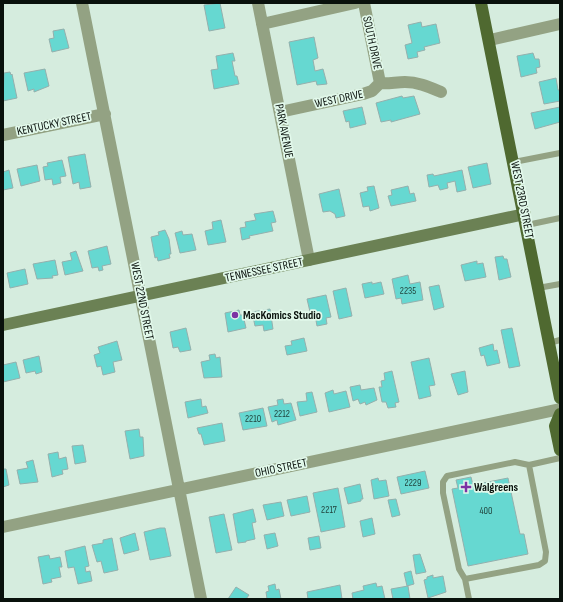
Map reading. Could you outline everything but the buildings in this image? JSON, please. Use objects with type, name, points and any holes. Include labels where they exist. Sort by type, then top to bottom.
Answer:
[{"type":"main road","name":"WEST 23RD STREET","points":[[481,3],[490,40],[526,219],[538,288],[554,342],[560,398]]},
{"type":"main road","points":[[560,414],[555,426],[560,450]]},
{"type":"street","name":"WEST 22ND STREET","points":[[82,3],[201,599]]},
{"type":"street","name":"PARK AVENUE","points":[[258,3],[309,260]]},
{"type":"street","points":[[262,24],[355,3]]},
{"type":"street","name":"SOUTH DRIVE","points":[[364,3],[380,83]]},
{"type":"street","points":[[490,40],[560,24]]},
{"type":"street","points":[[380,83],[389,84],[404,82],[419,84],[441,92]]},
{"type":"street","name":"WEST DRIVE","points":[[280,112],[363,94],[372,91],[380,83]]},
{"type":"street","name":"KENTUCKY STREET","points":[[3,135],[105,114]]},
{"type":"street","name":"TENNESSEE STREET","points":[[3,325],[309,260],[526,219]]},
{"type":"street","name":"OHIO STREET","points":[[3,527],[560,409]]},
{"type":"lane","points":[[514,162],[560,153]]},
{"type":"lane","points":[[526,219],[560,218]]},
{"type":"lane","points":[[538,288],[560,284]]},
{"type":"lane","points":[[470,599],[465,579],[459,569],[443,493],[443,482],[447,476],[515,462],[529,465],[560,458]]},
{"type":"lane","points":[[465,579],[539,565],[545,561],[546,552],[529,465]]},
{"type":"place","name":"MacKomics Studio","points":[[235,315]]},
{"type":"place","name":"Walgreens","points":[[466,487]]}]
